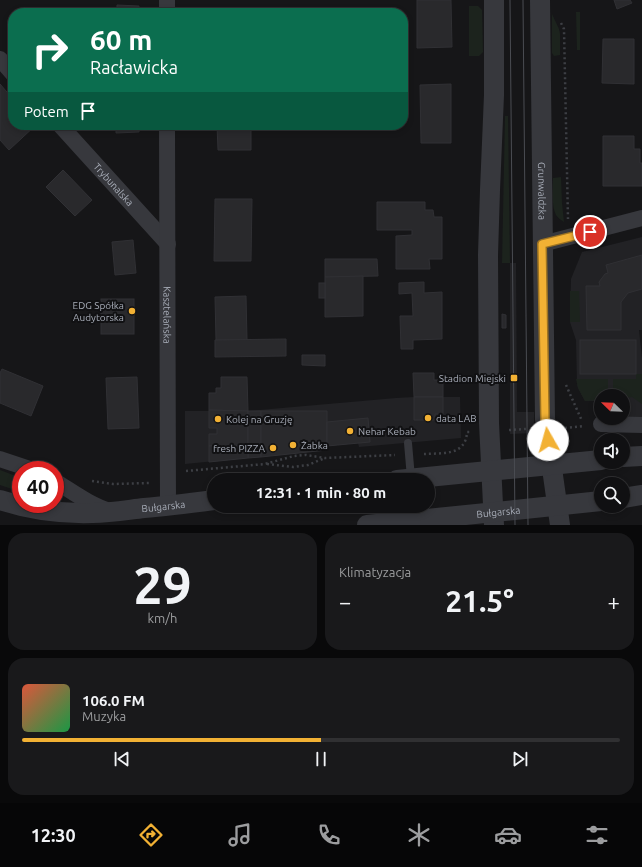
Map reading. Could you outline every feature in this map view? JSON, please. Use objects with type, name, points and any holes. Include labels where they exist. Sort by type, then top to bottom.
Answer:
[{"type":"street","points":[[493,519],[491,470],[482,431],[494,95],[494,0]]},
{"type":"street","name":"Grunwaldzka","points":[[540,0],[545,419],[559,515]]},
{"type":"street","points":[[0,59],[8,68]]},
{"type":"street","name":"Trybunalska","points":[[65,130],[168,244]]},
{"type":"street","name":"Kasztelańska","points":[[167,130],[168,506]]},
{"type":"street","points":[[542,244],[642,218]]},
{"type":"street","points":[[593,425],[642,425]]},
{"type":"street","points":[[630,457],[642,456]]},
{"type":"street","points":[[0,459],[12,463]]},
{"type":"street","points":[[435,476],[594,461]]},
{"type":"street","name":"Bułgarska","points":[[64,486],[97,506],[113,512]]},
{"type":"street","points":[[630,497],[642,495]]},
{"type":"street","name":"Bułgarska","points":[[0,500],[20,506],[57,512],[94,513],[207,501]]},
{"type":"street","name":"Bułgarska","points":[[367,525],[559,515],[594,503]]},
{"type":"lane","points":[[405,473],[409,455],[408,443]]},
{"type":"path","points":[[559,18],[564,29],[568,224]]},
{"type":"path","points":[[185,471],[265,464],[294,456],[306,455],[325,458],[455,452],[462,446],[467,438],[467,432],[593,425]]},
{"type":"path","points":[[265,464],[293,467],[308,465],[325,458]]},
{"type":"path","points":[[188,476],[193,470]]},
{"type":"path","points":[[86,480],[113,484],[156,483]]},
{"type":"shaded area","points":[[469,6],[478,6],[482,10],[483,52],[479,56],[469,56]]},
{"type":"shaded area","points":[[576,12],[580,12],[580,50],[577,50]]},
{"type":"shaded area","points":[[552,14],[560,34],[560,55],[554,56],[552,53]]},
{"type":"shaded area","points":[[505,116],[508,116],[510,263],[502,263]]},
{"type":"shaded area","points":[[561,177],[564,222],[556,215],[553,202],[553,178]]},
{"type":"shaded area","points":[[642,237],[642,330],[639,330],[642,358],[642,417],[630,418],[630,389],[594,389],[594,401],[585,401],[578,388],[576,340],[570,322],[571,279],[582,252]]},
{"type":"shaded area","points":[[510,263],[516,263],[517,412],[534,412],[534,433],[510,434]]},
{"type":"shaded area","points":[[570,291],[579,291],[580,322],[570,322]]},
{"type":"shaded area","points":[[636,374],[642,374],[642,404],[630,397],[630,389],[613,389],[613,379],[636,379]]},
{"type":"shaded area","points":[[576,379],[608,379],[608,389],[594,389],[594,400],[585,401],[578,388]]},
{"type":"shaded area","points":[[414,397],[460,397],[461,438],[359,447],[358,443],[327,446],[327,450],[185,464],[185,411],[248,411]]},
{"type":"shaded area","points":[[0,470],[12,475],[12,489],[0,485]]},
{"type":"building","points":[[417,0],[451,0],[452,47],[417,48]]},
{"type":"building","points":[[614,0],[630,0],[632,3],[617,9]]},
{"type":"building","points":[[117,5],[139,6],[139,8],[117,8]]},
{"type":"building","points":[[603,39],[634,39],[634,84],[602,83]]},
{"type":"building","points":[[0,84],[8,93],[8,130],[31,130],[9,150],[0,140]]},
{"type":"building","points":[[451,84],[451,143],[421,143],[420,85]]},
{"type":"building","points":[[116,130],[139,130],[139,132],[116,133]]},
{"type":"building","points":[[217,130],[251,130],[251,150],[218,150]]},
{"type":"building","points":[[603,136],[634,136],[634,149],[640,149],[640,163],[642,163],[642,186],[603,186]]},
{"type":"building","points":[[63,170],[92,200],[75,216],[46,187]]},
{"type":"building","points":[[215,199],[252,199],[251,261],[214,261]]},
{"type":"building","points":[[377,202],[425,202],[425,210],[433,210],[434,217],[442,217],[442,259],[429,259],[430,269],[396,269],[396,236],[412,235],[412,230],[377,230]]},
{"type":"building","points":[[133,240],[136,273],[115,275],[112,242]]},
{"type":"building","points":[[642,255],[642,289],[628,293],[621,302],[621,330],[587,330],[586,286],[600,286],[599,282],[605,274],[608,273],[606,265]]},
{"type":"building","points":[[325,259],[377,259],[378,276],[325,277]]},
{"type":"building","points":[[363,276],[363,316],[325,317],[325,277]]},
{"type":"building","points":[[424,282],[424,293],[442,292],[442,339],[413,340],[413,349],[401,349],[400,316],[413,316],[412,293],[399,294],[399,283]]},
{"type":"building","points":[[319,283],[325,283],[325,298],[319,298]]},
{"type":"building","points":[[246,296],[247,340],[216,340],[215,297]]},
{"type":"building","points":[[101,299],[134,299],[134,334],[101,334]]},
{"type":"building","points":[[502,314],[506,315],[506,328],[502,328]]},
{"type":"building","points":[[286,339],[286,356],[215,357],[215,340]]},
{"type":"building","points":[[580,340],[636,340],[636,374],[580,374]]},
{"type":"building","points":[[302,355],[325,355],[325,366],[302,365]]},
{"type":"building","points":[[2,369],[43,386],[31,416],[0,403],[0,373]]},
{"type":"building","points":[[413,373],[434,373],[434,380],[443,380],[443,397],[414,397]]},
{"type":"building","points":[[137,377],[139,428],[108,429],[106,378]]},
{"type":"building","points":[[221,377],[247,377],[248,411],[209,410],[209,393],[216,393],[216,388],[221,388]]},
{"type":"building","points":[[414,397],[443,397],[443,414],[435,414],[435,420],[414,420]]},
{"type":"building","points":[[209,410],[248,411],[248,446],[209,446],[209,434],[217,434],[217,428],[209,428]]},
{"type":"building","points":[[248,411],[261,411],[261,457],[248,458]]},
{"type":"building","points":[[261,411],[327,411],[327,450],[261,457]]},
{"type":"building","points":[[368,418],[370,442],[327,446],[327,422]]},
{"type":"building","points":[[209,446],[248,446],[248,458],[209,462]]},
{"type":"tram line","points":[[510,0],[515,525]]},
{"type":"tram line","points":[[523,0],[528,525]]},
{"type":"place","name":"EDG Spółka Audytorska","points":[[132,311]]},
{"type":"place","name":"Stadion Miejski","points":[[514,378]]},
{"type":"place","name":"data LAB","points":[[428,418]]},
{"type":"place","name":"Kolej na Gruzję","points":[[218,419]]},
{"type":"place","name":"Nehar Kebab","points":[[350,431]]},
{"type":"place","name":"Żabka","points":[[293,445]]},
{"type":"place","name":"fresh PIZZA","points":[[273,448]]},
{"type":"route","points":[[548,440],[545,419],[542,244],[590,232]]}]
